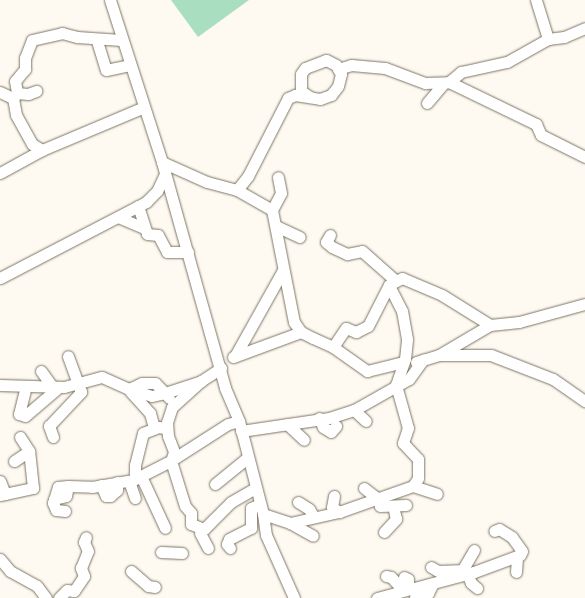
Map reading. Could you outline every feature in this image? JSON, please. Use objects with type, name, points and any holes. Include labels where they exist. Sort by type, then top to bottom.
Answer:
[{"type":"street","points":[[110,0],[142,108],[162,162],[220,366],[240,426],[262,509],[266,535],[294,598]]},
{"type":"street","points":[[536,0],[548,39]]},
{"type":"street","points":[[427,103],[446,83],[461,72],[507,62],[548,39],[564,37],[585,28]]},
{"type":"street","points":[[42,150],[32,144],[16,114],[16,81],[25,68],[25,58],[32,40],[62,33],[100,40],[121,40]]},
{"type":"street","points":[[100,40],[97,41],[106,70],[129,65]]},
{"type":"street","points":[[237,190],[248,176],[288,98],[300,81],[306,68],[313,62],[326,60],[338,69]]},
{"type":"street","points":[[338,69],[351,65],[385,68],[425,83],[446,83],[536,124],[541,135],[585,157]]},
{"type":"street","points":[[288,98],[310,97],[320,99],[331,95],[338,86],[338,69]]},
{"type":"street","points":[[300,81],[301,91],[310,97]]},
{"type":"street","points":[[0,92],[15,95],[36,91]]},
{"type":"street","points":[[0,173],[42,150],[142,108]]},
{"type":"street","points":[[162,162],[207,182],[237,190],[272,210]]},
{"type":"street","points":[[0,278],[35,264],[138,206],[157,191],[165,174]]},
{"type":"street","points":[[278,177],[281,193],[272,210],[282,270],[294,322],[301,332],[333,347],[354,365],[367,371],[404,361],[423,360],[439,355],[490,325],[519,322],[585,304]]},
{"type":"street","points":[[138,206],[147,234],[158,235],[167,252],[188,252]]},
{"type":"street","points":[[118,217],[144,228]]},
{"type":"street","points":[[276,226],[300,237]]},
{"type":"street","points":[[290,523],[339,512],[378,499],[413,486],[418,478],[418,458],[403,443],[408,428],[396,385],[404,361],[407,339],[402,311],[392,283],[362,251],[348,254],[332,247],[326,242],[330,235]]},
{"type":"street","points":[[235,356],[282,270]]},
{"type":"street","points":[[333,347],[346,328],[356,332],[368,326],[392,283],[402,278],[433,291],[490,325]]},
{"type":"street","points":[[255,488],[231,502],[204,528],[197,527],[189,519],[191,513],[185,506],[171,461],[174,452],[167,429],[172,407],[201,381],[235,356],[301,332]]},
{"type":"street","points":[[439,355],[491,355],[553,379],[585,401]]},
{"type":"street","points":[[53,437],[49,426],[82,392],[68,356]]},
{"type":"street","points":[[65,511],[56,510],[54,500],[66,496],[68,486],[101,485],[132,479],[171,461],[228,424],[240,426],[287,424],[354,410],[408,379],[423,360]]},
{"type":"street","points":[[41,371],[55,386]]},
{"type":"street","points":[[0,385],[55,386],[102,377],[129,389],[150,413],[154,428]]},
{"type":"street","points":[[165,393],[201,381]]},
{"type":"street","points":[[129,389],[142,383],[155,383],[165,393],[172,407]]},
{"type":"street","points":[[26,386],[19,414],[25,416],[55,386]]},
{"type":"street","points":[[354,410],[366,422]]},
{"type":"street","points":[[319,418],[323,427],[331,432],[336,426]]},
{"type":"street","points":[[287,424],[304,440]]},
{"type":"street","points":[[136,498],[132,479],[135,473],[135,465],[143,433],[154,428],[167,429]]},
{"type":"street","points":[[0,481],[3,494],[33,488],[29,451],[20,437]]},
{"type":"street","points":[[14,461],[29,451]]},
{"type":"street","points":[[215,484],[247,458]]},
{"type":"street","points":[[132,479],[165,528]]},
{"type":"street","points":[[413,486],[437,494]]},
{"type":"street","points":[[364,488],[378,499],[380,506],[406,504]]},
{"type":"street","points":[[334,496],[332,507],[339,512]]},
{"type":"street","points":[[298,502],[309,508],[314,517]]},
{"type":"street","points":[[384,532],[396,519],[393,506]]},
{"type":"street","points":[[230,548],[227,544],[229,539],[251,528],[251,508],[262,509],[313,536]]},
{"type":"street","points":[[494,531],[499,529],[512,537],[522,551],[518,556],[516,572]]},
{"type":"street","points":[[200,533],[208,548]]},
{"type":"street","points":[[59,598],[67,590],[74,591],[84,576],[81,568],[88,551],[84,542],[86,537]]},
{"type":"street","points":[[474,550],[466,562],[467,572],[477,588]]},
{"type":"street","points":[[161,552],[182,553]]},
{"type":"street","points":[[377,598],[409,592],[518,556]]},
{"type":"street","points":[[0,559],[10,571],[37,586],[46,598]]},
{"type":"street","points":[[431,567],[438,571],[467,572]]},
{"type":"street","points":[[132,570],[148,586],[155,587]]},
{"type":"street","points":[[386,576],[391,577],[409,592]]},
{"type":"street","points":[[404,577],[408,579],[409,592]]},
{"type":"green space","points":[[171,0],[249,0],[198,37]]}]
